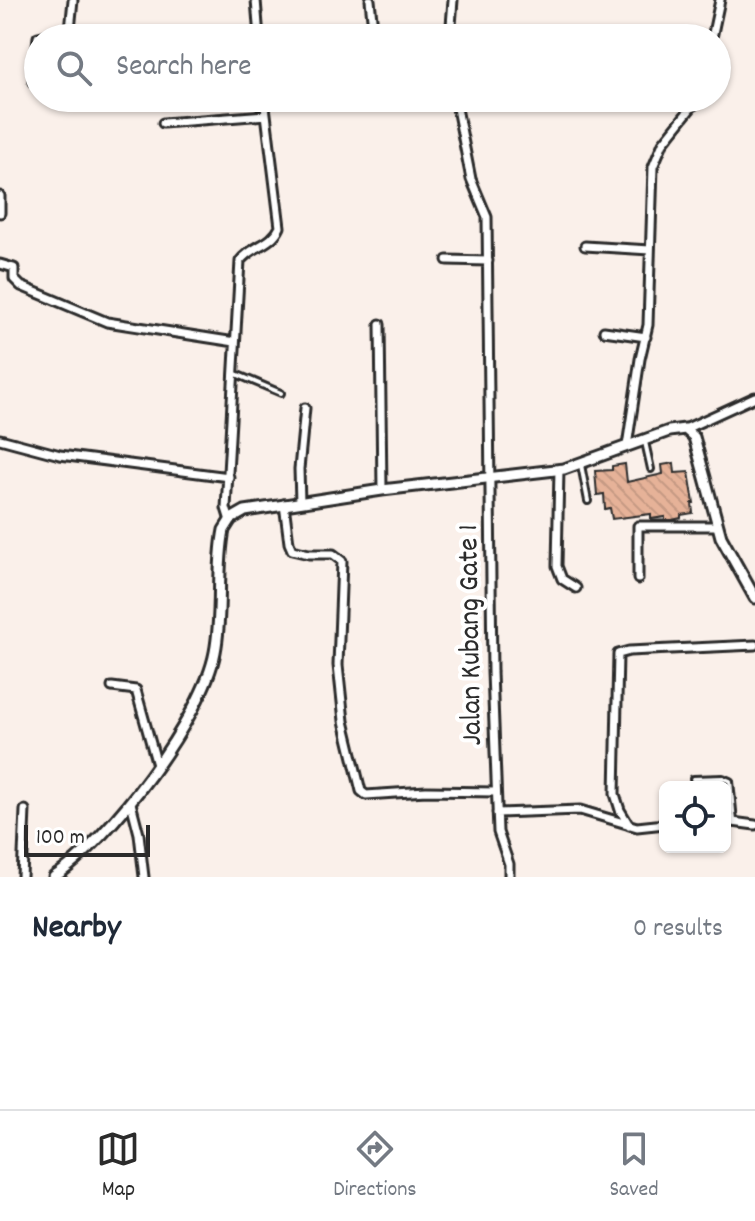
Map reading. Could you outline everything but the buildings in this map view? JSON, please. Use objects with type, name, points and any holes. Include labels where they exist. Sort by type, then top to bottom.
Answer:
[{"type":"street","points":[[71,24],[73,0]]},
{"type":"street","points":[[256,0],[258,24]]},
{"type":"street","points":[[370,0],[373,24]]},
{"type":"street","points":[[450,24],[453,0]]},
{"type":"street","points":[[715,24],[720,0]]},
{"type":"street","points":[[230,521],[226,508],[240,261],[271,239],[280,227],[266,112]]},
{"type":"street","name":"Jalan Kubang Gate 1","points":[[458,112],[471,179],[487,217],[488,477],[496,792],[498,832],[509,864],[509,877]]},
{"type":"street","points":[[627,446],[650,309],[651,186],[656,157],[688,112]]},
{"type":"street","points":[[163,123],[266,115]]},
{"type":"street","points":[[0,196],[0,213]]},
{"type":"street","points":[[585,246],[650,250]]},
{"type":"street","points":[[447,260],[488,261]]},
{"type":"street","points":[[0,264],[14,268],[14,279],[21,286],[103,321],[235,342]]},
{"type":"street","points":[[380,324],[382,490]]},
{"type":"street","points":[[604,331],[646,337]]},
{"type":"street","points":[[54,877],[94,843],[131,803],[194,704],[216,651],[222,538],[230,521],[245,511],[284,504],[559,469],[685,429],[755,397]]},
{"type":"street","points":[[300,502],[299,469],[305,408]]},
{"type":"street","points":[[685,429],[693,434],[717,526],[755,598]]},
{"type":"street","points":[[0,439],[60,455],[229,477]]},
{"type":"street","points":[[559,469],[557,566],[562,579],[576,588]]},
{"type":"street","points":[[284,504],[292,550],[309,554],[330,553],[342,561],[338,654],[342,708],[359,788],[363,794],[496,792]]},
{"type":"street","points":[[638,579],[638,526],[717,526]]},
{"type":"street","points":[[629,825],[615,794],[618,654],[755,645]]},
{"type":"street","points":[[112,687],[136,690],[157,765]]},
{"type":"street","points":[[131,803],[139,834],[144,877]]},
{"type":"street","points":[[22,877],[25,810]]},
{"type":"street","points":[[497,813],[580,810],[629,825],[659,825]]},
{"type":"street","points":[[731,822],[755,825]]},
{"type":"lane","points":[[233,373],[281,393]]},
{"type":"lane","points":[[645,440],[651,469]]},
{"type":"lane","points":[[581,463],[588,501]]},
{"type":"lane","points":[[693,779],[723,778],[730,781]]}]
